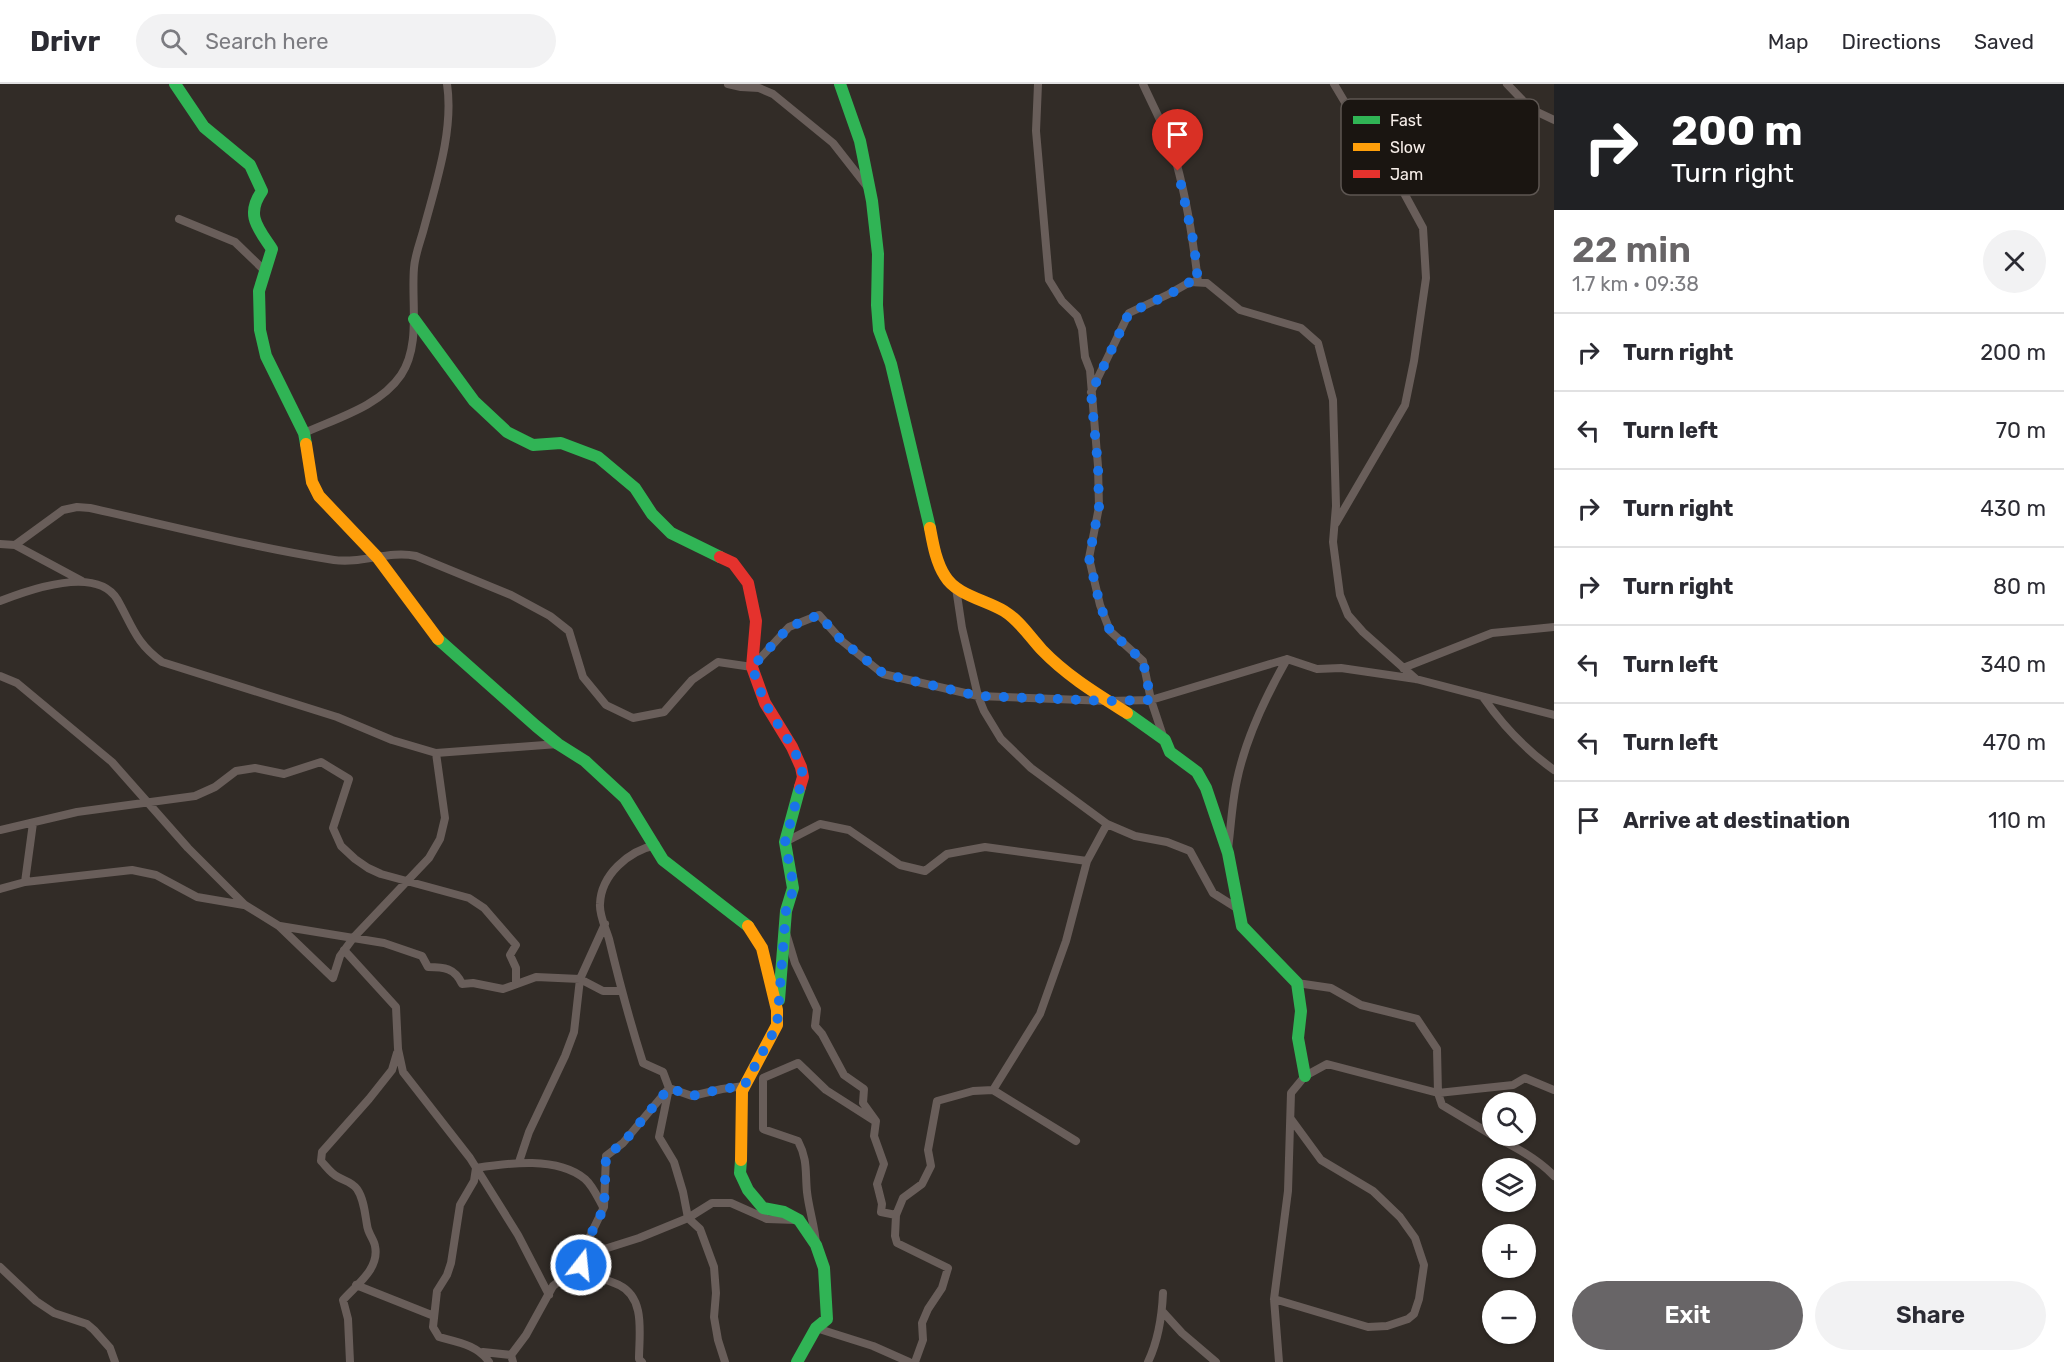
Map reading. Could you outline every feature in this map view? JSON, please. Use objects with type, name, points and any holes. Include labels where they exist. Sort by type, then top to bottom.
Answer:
[{"type":"street","points":[[175,84],[204,127],[250,165],[262,191],[254,200],[254,220],[272,249],[259,291],[260,330],[266,356],[304,433],[312,482],[319,496],[377,557],[439,641],[558,744],[585,761],[625,798],[656,845],[663,860],[751,929],[762,948],[777,1010]]},
{"type":"street","points":[[304,433],[367,405],[391,387],[402,374],[410,355],[414,319],[414,266],[443,154],[447,84]]},
{"type":"street","points":[[728,84],[759,88],[773,94],[833,143],[870,189]]},
{"type":"street","points":[[840,84],[849,104],[866,162],[877,242],[878,314],[882,341],[891,364],[937,559],[945,577],[957,588],[1006,612],[1023,626],[1042,650],[1077,682],[1149,727],[1165,740]]},
{"type":"street","points":[[1038,84],[1036,131],[1049,280],[1062,301],[1077,316],[1082,329],[1090,370],[1099,507],[1089,558],[1100,605],[1110,631],[1143,661],[1151,700],[1170,752],[1197,772],[1206,788],[1228,853],[1242,926],[1297,983],[1301,1011],[1298,1038],[1305,1076]]},
{"type":"street","points":[[1143,84],[1173,150],[1194,244],[1198,282]]},
{"type":"street","points":[[1334,84],[1343,99]]},
{"type":"street","points":[[1507,84],[1521,99]]},
{"type":"street","points":[[1539,113],[1554,120]]},
{"type":"street","points":[[1334,527],[1405,405],[1426,278],[1423,228],[1405,195]]},
{"type":"street","points":[[178,219],[235,242],[265,271]]},
{"type":"street","points":[[1091,393],[1129,313],[1190,282],[1207,283],[1240,310],[1301,328],[1318,343],[1333,400],[1336,506],[1333,542],[1340,595],[1348,615],[1363,632],[1416,679]]},
{"type":"street","points":[[414,319],[474,401],[507,432],[533,445],[561,443],[598,457],[635,488],[652,514],[671,533],[733,563],[748,583],[756,621],[752,667],[765,703],[792,747],[803,777],[785,842],[794,888],[786,910],[777,1026],[742,1091],[741,1173],[748,1190],[763,1208],[784,1212],[800,1220],[816,1245]]},
{"type":"street","points":[[15,545],[63,510],[77,507],[337,560],[359,561],[401,553],[416,556],[511,596],[550,616],[569,631],[583,677],[606,705],[633,718],[664,712],[692,680],[718,662],[752,667]]},
{"type":"street","points":[[0,544],[15,545],[82,581],[105,589],[115,597],[137,639],[147,651],[162,662],[337,717],[392,740],[436,753],[558,744]]},
{"type":"street","points":[[0,601],[36,587],[82,581]]},
{"type":"street","points":[[957,588],[962,628],[978,696],[1001,739],[1031,768],[1107,824],[1135,836],[1167,842],[1190,851],[1213,893],[1240,910]]},
{"type":"street","points":[[752,667],[789,627],[819,615],[842,641],[884,674],[978,696],[1108,701],[1151,700],[1287,659],[1317,669],[1341,668],[1416,679],[1554,715]]},
{"type":"street","points":[[1403,668],[1492,633],[1554,627]]},
{"type":"street","points":[[1228,853],[1237,780],[1248,743],[1274,681],[1287,659]]},
{"type":"street","points":[[0,676],[17,683],[112,762],[188,848],[245,905],[279,926],[333,978],[340,956],[354,937],[429,858],[440,839],[445,818],[436,753]]},
{"type":"street","points":[[1483,697],[1500,722],[1538,759],[1554,771]]},
{"type":"street","points":[[0,830],[77,812],[195,796],[215,787],[236,771],[255,768],[284,774],[321,762],[349,779],[333,828],[341,846],[355,859],[381,874],[469,898],[484,908],[516,945],[510,955],[516,968],[516,984]]},
{"type":"street","points":[[25,882],[33,823]]},
{"type":"street","points":[[785,842],[820,824],[849,830],[900,865],[925,871],[947,854],[985,847],[1087,861]]},
{"type":"street","points":[[993,1090],[1040,1014],[1066,941],[1087,861],[1107,824]]},
{"type":"street","points":[[656,845],[632,855],[619,864],[604,883],[599,906],[643,1063],[663,1072],[669,1088],[659,1137],[674,1162],[688,1218],[700,1229],[714,1267],[716,1293],[714,1317],[725,1362]]},
{"type":"street","points":[[0,889],[25,882],[132,870],[156,876],[197,897],[245,905]]},
{"type":"street","points":[[519,1162],[573,1032],[580,979],[605,924]]},
{"type":"street","points":[[279,926],[384,943],[422,956],[428,967],[447,968],[459,976],[462,984],[473,983],[502,989],[536,977],[580,979],[603,991],[622,991]]},
{"type":"street","points":[[786,931],[795,963],[817,1009],[815,1026],[822,1034],[844,1075],[864,1089],[864,1103],[876,1121],[874,1136],[884,1164],[877,1184],[881,1196],[881,1212],[896,1215]]},
{"type":"street","points":[[344,950],[396,1007],[398,1049],[403,1072],[456,1138],[476,1168],[518,1235],[549,1295]]},
{"type":"street","points":[[1297,983],[1331,988],[1361,1005],[1416,1019],[1437,1049],[1438,1093],[1442,1105],[1482,1129]]},
{"type":"street","points":[[350,1362],[348,1318],[343,1300],[356,1285],[368,1276],[375,1255],[375,1244],[368,1234],[364,1206],[358,1190],[347,1180],[337,1177],[321,1161],[322,1152],[393,1070],[398,1049]]},
{"type":"street","points":[[797,1362],[816,1328],[827,1319],[824,1268],[816,1245],[807,1192],[807,1165],[803,1150],[798,1141],[763,1128],[763,1077],[798,1063],[826,1090],[876,1121]]},
{"type":"street","points":[[1279,1362],[1274,1299],[1288,1191],[1291,1093],[1305,1076],[1327,1064],[1438,1093],[1513,1085],[1525,1078],[1554,1090]]},
{"type":"street","points":[[669,1088],[692,1096],[729,1087],[744,1086]]},
{"type":"street","points":[[581,1265],[590,1236],[604,1208],[606,1156],[623,1143],[669,1088]]},
{"type":"street","points":[[915,1362],[923,1340],[922,1323],[942,1288],[948,1268],[897,1243],[896,1215],[903,1197],[922,1184],[931,1166],[928,1150],[937,1101],[973,1091],[993,1090],[1076,1141]]},
{"type":"street","points":[[1274,1299],[1368,1327],[1387,1326],[1408,1319],[1414,1314],[1419,1299],[1424,1264],[1415,1238],[1400,1217],[1373,1191],[1320,1160],[1291,1119]]},
{"type":"street","points":[[1510,1146],[1532,1160],[1541,1162],[1554,1176]]},
{"type":"street","points":[[476,1168],[519,1162],[572,1170],[587,1181],[604,1208]]},
{"type":"street","points":[[476,1168],[474,1181],[460,1205],[451,1263],[437,1291],[433,1327],[439,1337],[512,1359],[553,1286],[598,1251],[639,1238],[688,1218],[712,1203],[721,1202],[749,1210],[767,1219],[800,1220]]},
{"type":"street","points":[[581,1265],[593,1276],[625,1288],[638,1305],[639,1359],[642,1362]]},
{"type":"street","points":[[0,1267],[36,1302],[54,1313],[87,1324],[110,1348],[115,1362]]},
{"type":"street","points":[[356,1285],[434,1316]]},
{"type":"street","points":[[1148,1362],[1162,1311],[1163,1293]]},
{"type":"street","points":[[1162,1311],[1182,1333],[1216,1362]]},
{"type":"street","points":[[816,1328],[873,1346],[909,1362]]},
{"type":"street","points":[[483,1352],[489,1362]]},
{"type":"traffic: fast","points":[[175,84],[204,127],[250,165],[262,191],[254,207],[255,221],[272,249],[259,291],[260,330],[266,356],[304,433],[306,444]]},
{"type":"traffic: fast","points":[[840,84],[860,141],[872,201],[878,254],[879,330],[891,364],[930,528]]},
{"type":"traffic: fast","points":[[414,319],[474,401],[507,432],[533,445],[561,443],[598,457],[635,488],[652,514],[671,533],[720,557]]},
{"type":"traffic: fast","points":[[438,639],[536,726],[558,744],[585,761],[625,798],[663,860],[748,926]]},
{"type":"traffic: fast","points":[[1127,713],[1165,740],[1170,752],[1197,772],[1206,788],[1228,853],[1242,926],[1297,983],[1301,1011],[1298,1038],[1305,1076]]},
{"type":"traffic: fast","points":[[779,1000],[786,911],[793,888],[785,842],[800,787]]},
{"type":"traffic: fast","points":[[741,1160],[740,1173],[748,1190],[763,1208],[784,1212],[799,1220],[816,1245],[824,1268],[827,1319],[816,1328],[797,1362]]},
{"type":"traffic: slow","points":[[306,444],[312,482],[319,496],[377,557],[438,639]]},
{"type":"traffic: slow","points":[[930,528],[937,559],[950,583],[964,593],[1010,615],[1062,668],[1127,713]]},
{"type":"traffic: slow","points":[[741,1160],[742,1091],[777,1025],[777,1010],[762,948],[748,926]]},
{"type":"traffic: jam","points":[[720,557],[733,563],[748,583],[756,621],[752,667],[765,703],[792,747],[801,767],[803,777],[800,787]]},
{"type":"route","points":[[581,1265],[590,1236],[604,1208],[606,1156],[623,1143],[669,1088],[692,1096],[744,1086],[777,1026],[786,910],[794,888],[785,842],[803,777],[792,747],[765,703],[752,667],[789,627],[819,615],[842,641],[884,674],[978,696],[1108,701],[1151,700],[1143,661],[1110,631],[1100,605],[1089,558],[1099,507],[1098,466],[1091,393],[1129,313],[1190,282],[1198,282],[1194,244],[1178,171]]}]
